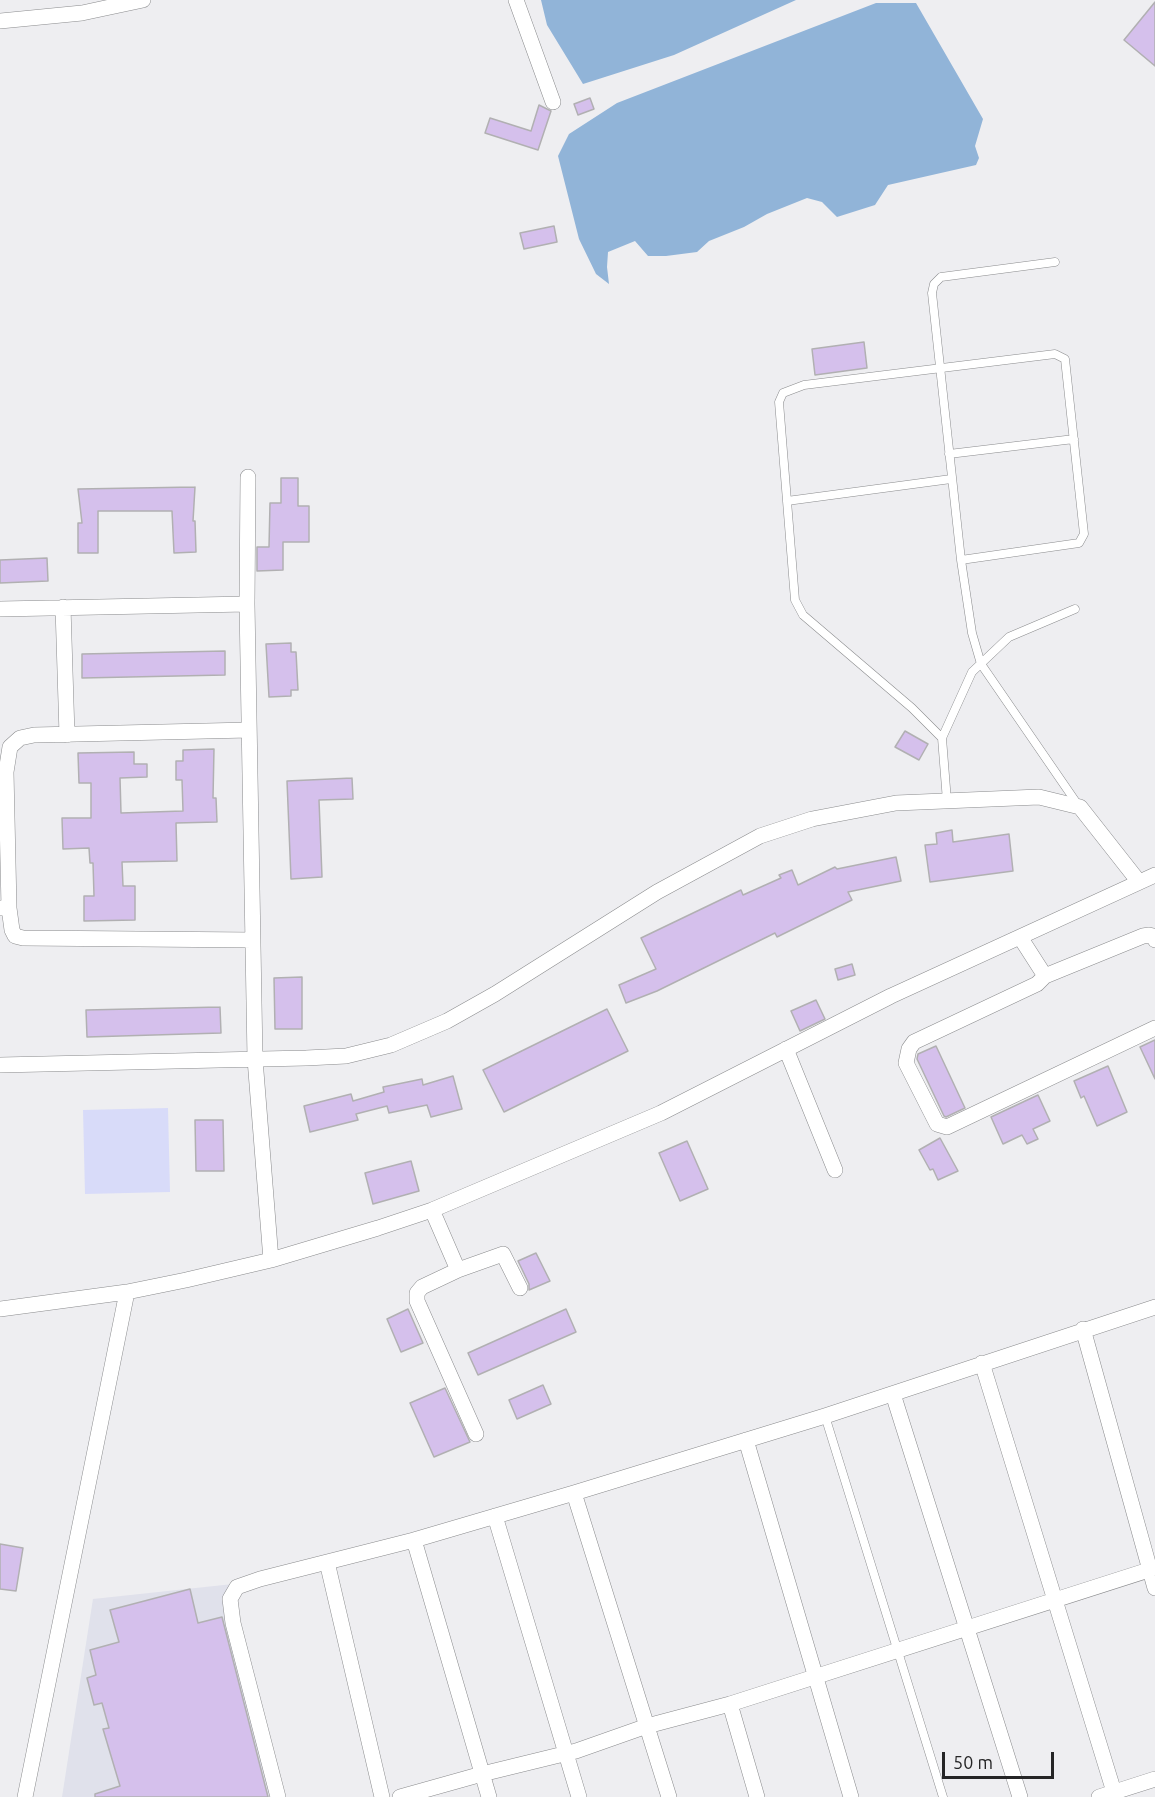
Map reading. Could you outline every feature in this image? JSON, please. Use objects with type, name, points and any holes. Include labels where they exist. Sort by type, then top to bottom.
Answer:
[{"type":"street","points":[[0,21],[82,13],[144,0]]},
{"type":"street","points":[[516,0],[554,102]]},
{"type":"street","points":[[248,477],[247,604],[255,1059],[271,1260]]},
{"type":"street","points":[[0,609],[247,604]]},
{"type":"street","points":[[63,607],[67,735]]},
{"type":"street","points":[[249,730],[20,738],[10,747],[3,772],[5,908],[15,936],[23,938],[253,940]]},
{"type":"street","points":[[0,1065],[346,1056],[391,1045],[457,1016],[657,892],[760,836],[812,819],[896,803],[1039,797],[1080,807],[1139,882]]},
{"type":"street","points":[[0,1309],[127,1292],[271,1260],[432,1210],[661,1113],[891,996],[1155,875]]},
{"type":"street","points":[[1153,935],[1045,976],[1037,984],[914,1042],[909,1049],[906,1063],[938,1124],[947,1127],[1155,1028]]},
{"type":"street","points":[[1020,937],[1045,976]]},
{"type":"street","points":[[786,1049],[835,1170]]},
{"type":"street","points":[[432,1210],[458,1270]]},
{"type":"street","points":[[476,1434],[417,1301],[417,1293],[422,1287],[458,1270],[503,1254],[520,1288]]},
{"type":"street","points":[[25,1797],[127,1292]]},
{"type":"street","points":[[278,1797],[233,1623],[230,1599],[237,1587],[260,1579],[414,1540],[574,1493],[825,1416],[1155,1307]]},
{"type":"street","points":[[1083,1329],[1153,1569],[1155,1587]]},
{"type":"street","points":[[982,1363],[1055,1600],[1106,1795],[1155,1779]]},
{"type":"street","points":[[893,1394],[1020,1797]]},
{"type":"street","points":[[746,1440],[851,1797]]},
{"type":"street","points":[[574,1493],[669,1797]]},
{"type":"street","points":[[495,1516],[579,1797]]},
{"type":"street","points":[[414,1540],[489,1797]]},
{"type":"street","points":[[327,1562],[382,1797]]},
{"type":"street","points":[[400,1797],[566,1754],[647,1726],[730,1704],[1153,1569]]},
{"type":"street","points":[[730,1704],[757,1797]]},
{"type":"lane","points":[[1055,262],[941,277],[934,284],[932,293],[951,478],[972,633],[981,664],[1080,807]]},
{"type":"lane","points":[[942,738],[912,708],[803,615],[795,600],[779,402],[783,393],[804,385],[1055,354],[1065,359],[1084,534],[1079,543],[962,560]]},
{"type":"lane","points":[[949,454],[1074,439]]},
{"type":"lane","points":[[787,501],[951,478]]},
{"type":"lane","points":[[947,801],[942,738],[972,672],[1009,637],[1075,609]]},
{"type":"lane","points":[[825,1416],[942,1797]]},
{"type":"shaded area","points":[[541,0],[796,0],[674,55],[583,84],[547,25]]},
{"type":"shaded area","points":[[876,3],[916,3],[983,119],[975,146],[979,158],[976,165],[888,185],[875,205],[837,217],[822,202],[807,198],[709,241],[697,252],[648,256],[635,241],[608,252],[609,284],[596,274],[579,239],[558,156],[569,134],[617,103]]},
{"type":"shaded area","points":[[168,1108],[170,1192],[85,1194],[83,1110]]},
{"type":"shaded area","points":[[233,1584],[273,1797],[62,1797],[93,1599]]},
{"type":"building","points":[[1155,2],[1155,66],[1124,40]]},
{"type":"building","points":[[590,98],[594,109],[578,115],[574,104]]},
{"type":"building","points":[[539,105],[551,111],[538,150],[485,133],[490,118],[531,131]]},
{"type":"building","points":[[554,226],[557,242],[524,249],[520,233]]},
{"type":"building","points":[[864,342],[867,368],[815,375],[812,349]]},
{"type":"building","points":[[281,478],[298,478],[298,506],[309,506],[309,542],[283,542],[283,570],[257,571],[257,547],[269,547],[270,503],[281,503]]},
{"type":"building","points":[[195,487],[193,521],[195,521],[196,552],[174,553],[172,511],[98,511],[98,553],[78,553],[78,523],[82,523],[78,489]]},
{"type":"building","points":[[47,558],[48,581],[0,583],[0,560]]},
{"type":"building","points":[[291,643],[291,652],[296,652],[298,690],[291,690],[291,696],[269,697],[266,644]]},
{"type":"building","points":[[225,651],[225,675],[82,678],[82,654]]},
{"type":"building","points":[[905,731],[928,744],[919,760],[895,747]]},
{"type":"building","points":[[214,749],[213,798],[216,798],[217,822],[176,823],[177,861],[122,862],[123,886],[135,886],[135,920],[84,921],[84,896],[94,896],[93,863],[90,863],[89,848],[63,849],[62,818],[91,818],[91,783],[79,783],[78,753],[134,752],[134,764],[147,764],[147,777],[120,778],[121,813],[183,811],[182,780],[176,780],[176,761],[183,761],[183,750]]},
{"type":"building","points":[[352,778],[353,799],[319,800],[322,877],[291,879],[287,781]]},
{"type":"building","points":[[952,830],[953,842],[1009,834],[1013,871],[930,882],[925,845],[937,844],[936,833]]},
{"type":"building","points":[[896,857],[901,881],[848,892],[852,900],[777,937],[775,933],[657,991],[626,1003],[619,985],[656,969],[641,938],[741,890],[743,895],[781,878],[779,875],[792,870],[798,885],[835,867],[837,869]]},
{"type":"building","points":[[852,964],[855,975],[838,980],[835,969]]},
{"type":"building","points":[[302,977],[302,1029],[275,1029],[274,978]]},
{"type":"building","points":[[816,1000],[825,1019],[800,1031],[791,1011]]},
{"type":"building","points":[[220,1007],[221,1033],[87,1037],[86,1010]]},
{"type":"building","points":[[607,1009],[628,1051],[504,1112],[483,1070]]},
{"type":"building","points":[[1155,1040],[1155,1079],[1140,1047]]},
{"type":"building","points":[[936,1046],[965,1108],[946,1117],[917,1059],[918,1054]]},
{"type":"building","points":[[1108,1066],[1127,1112],[1097,1126],[1084,1096],[1081,1098],[1074,1081]]},
{"type":"building","points":[[453,1076],[462,1109],[431,1117],[427,1105],[389,1113],[387,1106],[356,1114],[358,1120],[310,1132],[304,1106],[351,1094],[353,1101],[384,1092],[383,1087],[422,1079],[423,1085]]},
{"type":"building","points":[[1038,1095],[1050,1121],[1033,1129],[1038,1139],[1027,1144],[1022,1135],[1003,1144],[991,1117]]},
{"type":"building","points":[[195,1120],[223,1120],[224,1171],[196,1171]]},
{"type":"building","points":[[940,1138],[958,1171],[938,1180],[919,1150]]},
{"type":"building","points":[[687,1141],[708,1189],[680,1201],[659,1153]]},
{"type":"building","points":[[411,1161],[419,1191],[373,1204],[365,1173]]},
{"type":"building","points":[[536,1253],[550,1281],[529,1290],[529,1284],[518,1261]]},
{"type":"building","points":[[408,1309],[423,1343],[401,1352],[387,1319]]},
{"type":"building","points":[[566,1309],[576,1332],[478,1375],[468,1353]]},
{"type":"building","points":[[543,1385],[551,1404],[517,1419],[509,1400]]},
{"type":"building","points":[[445,1388],[470,1442],[434,1457],[410,1403]]},
{"type":"building","points":[[0,1544],[23,1548],[16,1591],[0,1589]]},
{"type":"building","points":[[190,1589],[198,1623],[222,1617],[268,1797],[95,1797],[95,1794],[120,1786],[103,1729],[109,1728],[102,1703],[94,1705],[87,1678],[96,1675],[90,1650],[119,1642],[110,1610]]}]
